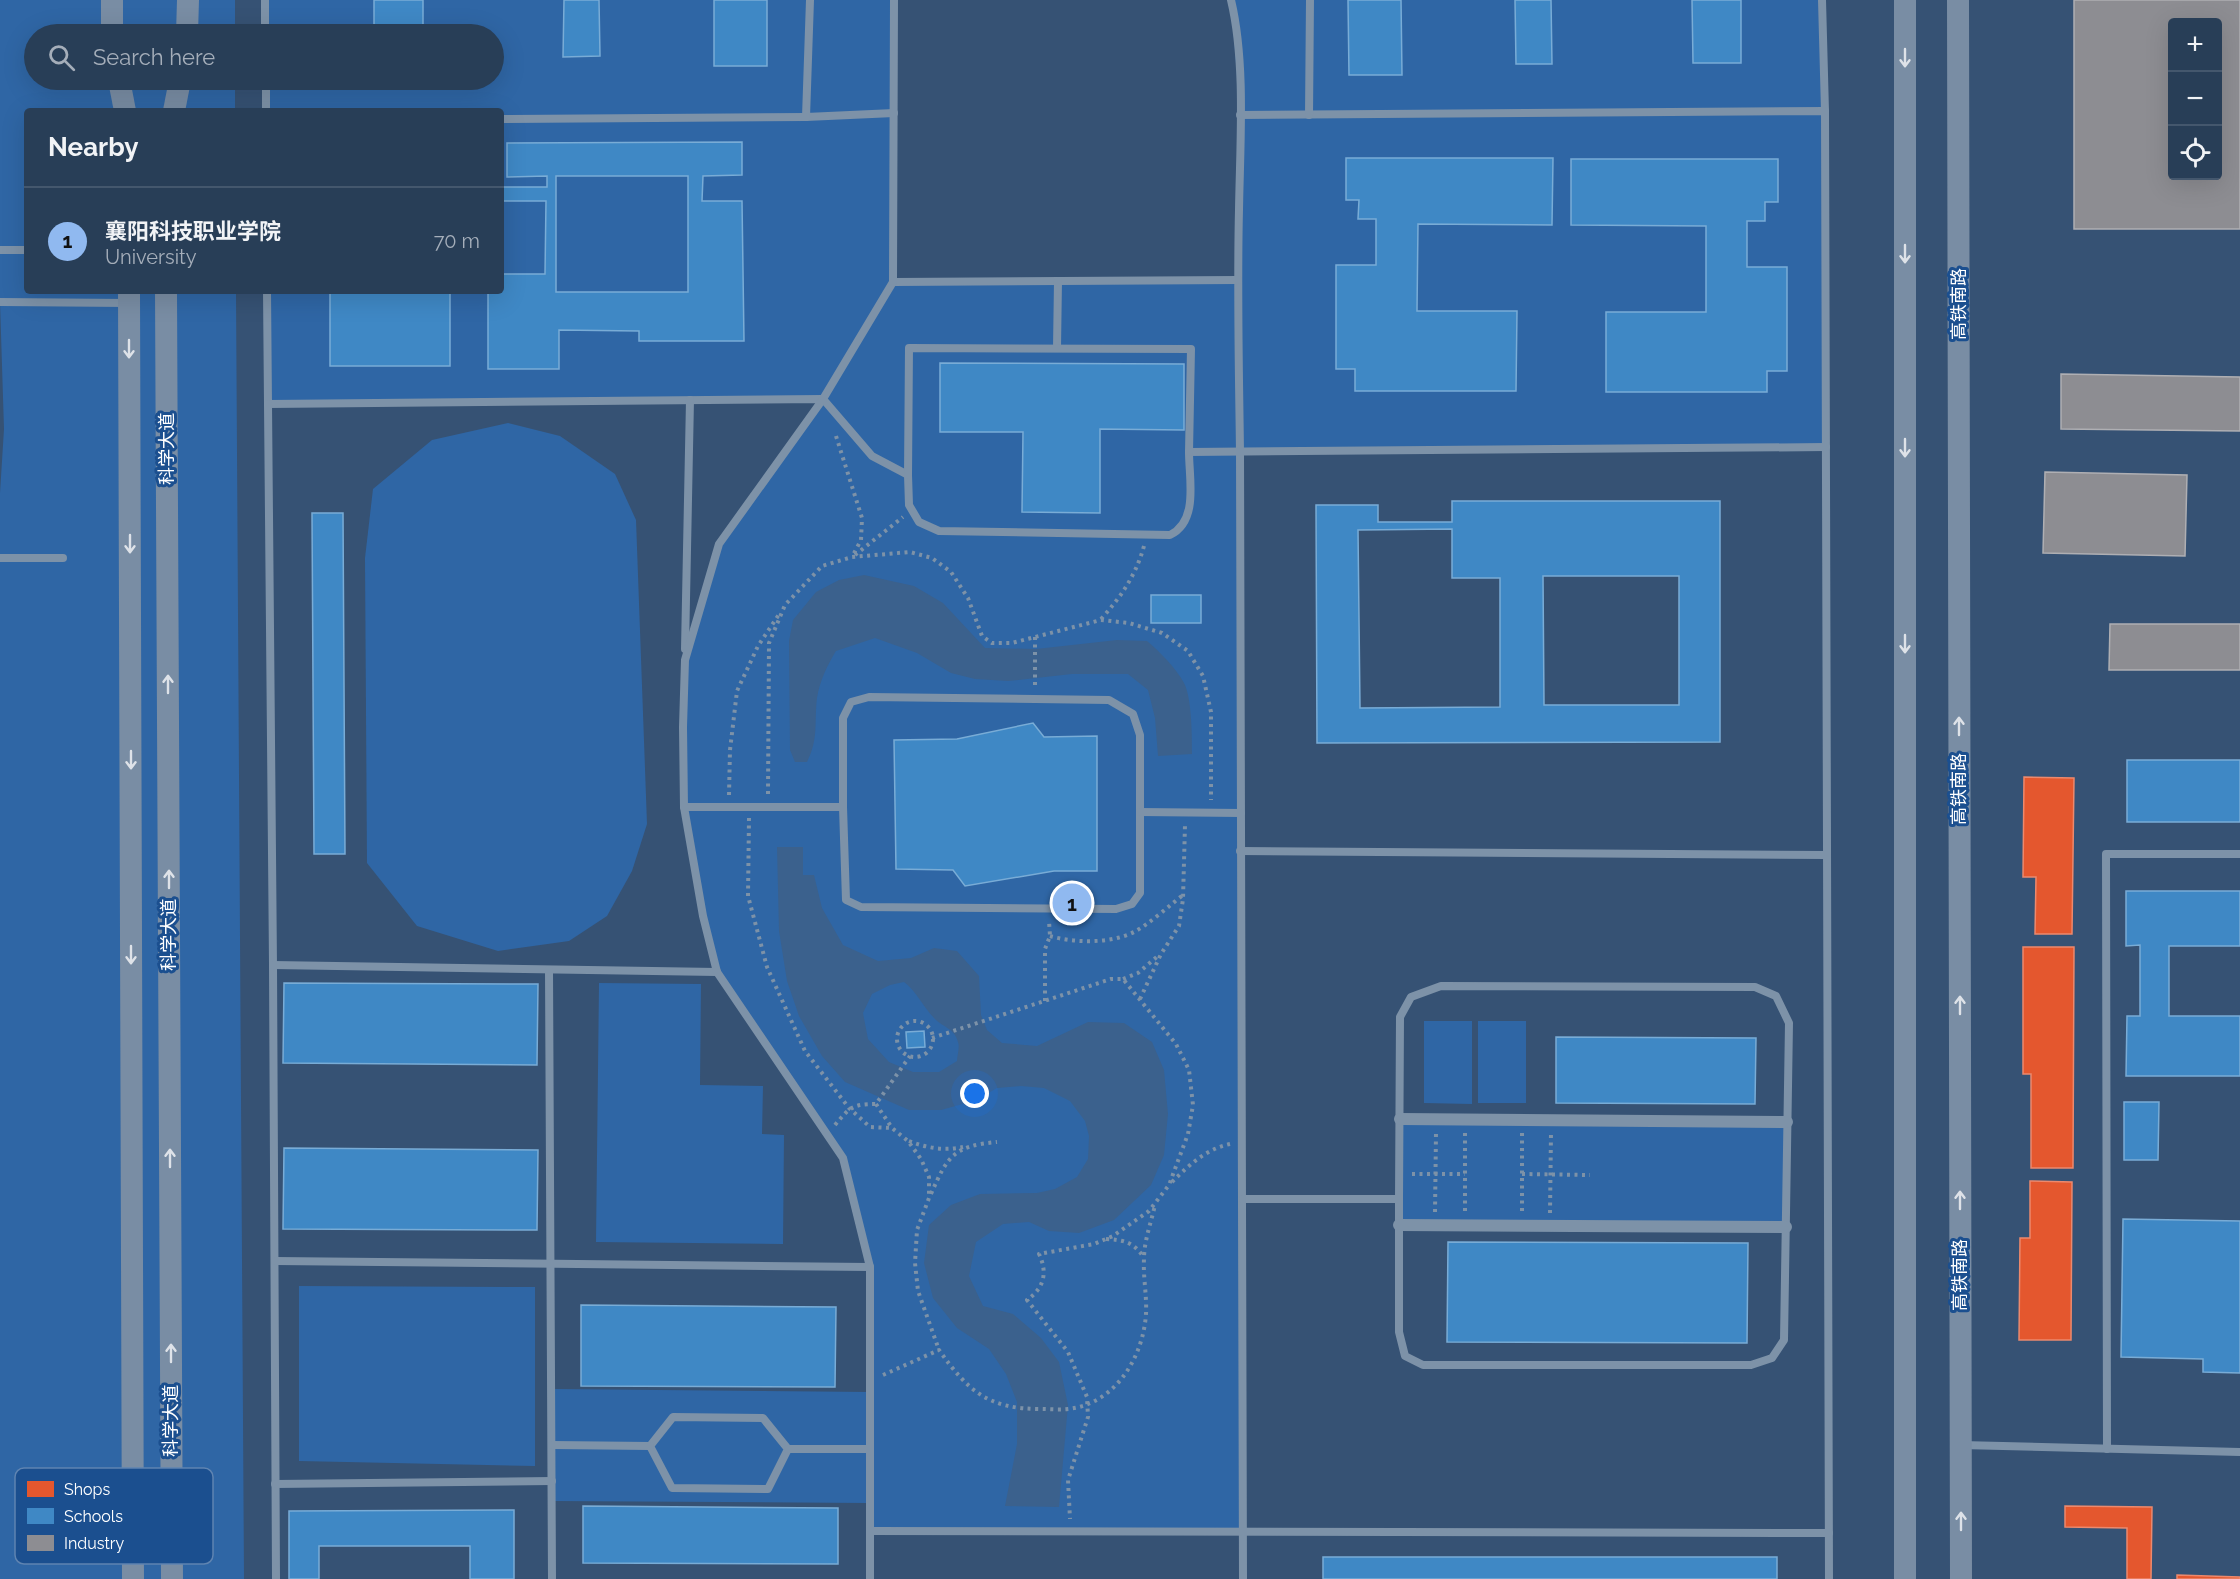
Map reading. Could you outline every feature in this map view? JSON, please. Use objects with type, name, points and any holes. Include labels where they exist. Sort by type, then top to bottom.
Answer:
[{"type":"main road","points":[[112,0],[112,24]]},
{"type":"main road","points":[[187,24],[188,0]]},
{"type":"main road","points":[[1905,0],[1905,1579]]},
{"type":"main road","name":"高铁南路","points":[[1958,0],[1961,1579]]},
{"type":"main road","points":[[121,90],[124,108]]},
{"type":"main road","points":[[175,108],[178,90]]},
{"type":"main road","name":"科学大道","points":[[166,294],[171,1468]]},
{"type":"main road","name":"科学大道","points":[[129,297],[134,1468]]},
{"type":"main road","name":"科学大道","points":[[134,1564],[134,1579]]},
{"type":"main road","name":"科学大道","points":[[172,1564],[172,1579]]},
{"type":"street","points":[[1400,1119],[1788,1122]]},
{"type":"street","points":[[1399,1225],[1786,1227]]},
{"type":"lane","points":[[265,0],[266,24]]},
{"type":"lane","points":[[806,117],[810,0]]},
{"type":"lane","points":[[685,660],[719,544],[823,399],[893,282],[894,0]]},
{"type":"lane","points":[[1231,0],[1238,27],[1240,115],[1238,280],[1243,1579]]},
{"type":"lane","points":[[1309,115],[1310,0]]},
{"type":"lane","points":[[1822,0],[1825,111],[1829,1579]]},
{"type":"lane","points":[[266,90],[266,108]]},
{"type":"lane","points":[[1240,115],[1825,111]]},
{"type":"lane","points":[[504,119],[806,117],[894,113]]},
{"type":"lane","points":[[0,250],[24,250]]},
{"type":"lane","points":[[893,282],[1238,280]]},
{"type":"lane","points":[[1056,348],[1058,281]]},
{"type":"lane","points":[[267,294],[276,1579]]},
{"type":"lane","points":[[0,302],[129,297]]},
{"type":"lane","points":[[909,348],[1056,348],[1191,349],[1189,513],[1181,530],[1170,535],[939,531],[919,522],[909,505],[909,348]]},
{"type":"lane","points":[[268,404],[823,399],[872,456],[908,475]]},
{"type":"lane","points":[[690,400],[684,807],[703,916],[717,972],[843,1158],[870,1267],[870,1579]]},
{"type":"lane","points":[[1189,452],[1826,447]]},
{"type":"lane","points":[[0,558],[63,558]]},
{"type":"lane","points":[[868,697],[1109,700],[1133,714],[1140,735],[1140,893],[1132,904],[1116,909],[861,907],[846,900],[843,807],[843,718],[851,702],[868,697]]},
{"type":"lane","points":[[684,807],[843,807]]},
{"type":"lane","points":[[1140,812],[1241,813]]},
{"type":"lane","points":[[1240,851],[1827,855]]},
{"type":"lane","points":[[2108,1449],[2106,854],[2240,854]]},
{"type":"lane","points":[[273,965],[717,972]]},
{"type":"lane","points":[[549,970],[552,1579]]},
{"type":"lane","points":[[1441,986],[1755,987],[1776,996],[1789,1023],[1784,1340],[1772,1358],[1751,1365],[1423,1365],[1405,1356],[1399,1332],[1400,1119],[1400,1017],[1411,997],[1441,986]]},
{"type":"lane","points":[[1243,1199],[1399,1199]]},
{"type":"lane","points":[[275,1261],[870,1267]]},
{"type":"lane","points":[[650,1446],[673,1418],[764,1418],[788,1449]]},
{"type":"lane","points":[[552,1445],[650,1446]]},
{"type":"lane","points":[[1960,1445],[2240,1452]]},
{"type":"lane","points":[[650,1446],[672,1488],[768,1489],[788,1449]]},
{"type":"lane","points":[[788,1449],[870,1449]]},
{"type":"lane","points":[[275,1484],[552,1481]]},
{"type":"lane","points":[[870,1531],[1829,1533]]},
{"type":"path","points":[[835,432],[862,518],[861,540],[852,557]]},
{"type":"path","points":[[852,557],[912,510]]},
{"type":"path","points":[[1101,620],[1122,596],[1140,561],[1148,534]]},
{"type":"path","points":[[729,807],[730,750],[737,692],[758,646],[785,605],[822,566],[852,557],[910,552],[932,558],[951,572],[968,598],[982,636],[992,643],[1012,643],[1101,620],[1129,623],[1162,633],[1188,651],[1203,676],[1211,712],[1211,812]]},
{"type":"path","points":[[768,807],[769,643],[785,605]]},
{"type":"path","points":[[1035,637],[1035,681]]},
{"type":"path","points":[[749,807],[748,896],[767,967],[806,1051],[849,1108],[870,1127],[892,1128]]},
{"type":"path","points":[[1140,999],[1161,954],[1179,926],[1183,895],[1186,812]]},
{"type":"path","points":[[1050,936],[1065,940],[1097,941],[1134,932],[1183,895]]},
{"type":"path","points":[[1046,1001],[1046,949],[1050,936],[1049,909]]},
{"type":"path","points":[[932,1038],[1111,979],[1123,979],[1138,973],[1161,954]]},
{"type":"path","points":[[1123,979],[1176,1044],[1189,1070],[1193,1105],[1188,1134],[1169,1185]]},
{"type":"path","points":[[918,1021],[928,1027],[932,1038],[926,1052],[910,1056],[900,1049],[898,1032],[906,1023],[918,1021]]},
{"type":"path","points":[[828,1135],[849,1108],[877,1102],[910,1056]]},
{"type":"path","points":[[877,1102],[892,1128],[908,1141],[921,1159],[929,1177],[929,1198]]},
{"type":"path","points":[[1435,1225],[1436,1120]]},
{"type":"path","points":[[1465,1120],[1465,1225]]},
{"type":"path","points":[[1522,1120],[1522,1225]]},
{"type":"path","points":[[1550,1226],[1551,1121]]},
{"type":"path","points":[[908,1141],[924,1147],[950,1150],[973,1144],[997,1142]]},
{"type":"path","points":[[1071,1532],[1068,1480],[1088,1417],[1087,1397],[1068,1352],[1027,1300],[1042,1285],[1045,1275],[1044,1264],[1039,1254],[1094,1244],[1105,1239],[1149,1211],[1169,1185],[1192,1163],[1216,1147],[1242,1141]]},
{"type":"path","points":[[973,1144],[957,1151],[941,1172],[917,1230],[915,1263],[918,1291],[939,1350],[957,1375],[980,1394],[1001,1406],[1017,1409],[1068,1409],[1087,1404],[1106,1394],[1126,1375],[1141,1346],[1146,1314],[1144,1258],[1156,1202]]},
{"type":"path","points":[[1399,1173],[1465,1174]]},
{"type":"path","points":[[1522,1174],[1590,1175]]},
{"type":"path","points":[[1105,1239],[1125,1240],[1137,1248],[1144,1258]]},
{"type":"path","points":[[870,1381],[939,1350]]},
{"type":"shaded area","points":[[0,0],[235,0],[235,24],[24,24],[24,90],[235,90],[235,108],[24,108],[24,294],[236,294],[244,1579],[0,1579],[0,493],[4,429],[0,302]]},
{"type":"shaded area","points":[[261,0],[894,0],[893,281],[1237,280],[1240,115],[1231,0],[1822,0],[1826,447],[1241,452],[1243,1533],[870,1531],[869,1503],[552,1501],[551,1389],[869,1392],[870,1267],[843,1158],[717,972],[684,807],[685,660],[719,544],[822,399],[268,404],[267,294],[504,294],[504,108],[266,108],[266,90],[504,90],[504,24],[264,24]]},
{"type":"shaded area","points":[[508,423],[560,436],[615,474],[636,520],[647,824],[632,871],[607,916],[569,941],[498,951],[417,926],[367,863],[365,558],[373,489],[432,440]]},
{"type":"shaded area","points":[[864,575],[914,586],[943,603],[985,648],[1036,649],[1117,640],[1147,641],[1177,672],[1187,690],[1192,728],[1192,754],[1158,756],[1155,718],[1148,690],[1128,674],[1072,674],[1008,681],[975,679],[951,673],[917,653],[875,638],[836,651],[824,673],[818,691],[815,738],[811,753],[807,762],[795,762],[790,750],[789,641],[793,620],[816,592],[839,580]]},
{"type":"shaded area","points":[[777,847],[803,847],[803,875],[814,875],[822,908],[843,945],[878,961],[911,958],[934,948],[957,951],[979,976],[981,1015],[987,1030],[1002,1043],[1037,1046],[1088,1022],[1124,1023],[1152,1042],[1164,1070],[1168,1114],[1164,1155],[1151,1185],[1114,1220],[1079,1233],[1049,1231],[1029,1222],[1003,1224],[976,1242],[969,1276],[983,1306],[1013,1314],[1041,1338],[1059,1362],[1068,1405],[1059,1507],[1005,1506],[1017,1444],[1017,1402],[1006,1374],[989,1349],[957,1328],[933,1298],[924,1263],[929,1225],[951,1205],[980,1194],[1037,1193],[1055,1189],[1077,1177],[1088,1159],[1089,1136],[1085,1121],[1070,1101],[1044,1088],[1021,1086],[997,1088],[977,1100],[941,1110],[909,1110],[845,1082],[822,1056],[799,1016],[787,981],[779,931]],"holes":[[[904,982],[935,1019],[952,1031],[959,1046],[957,1061],[939,1072],[913,1072],[889,1062],[868,1039],[863,1013],[872,994],[890,985]]]},
{"type":"shaded area","points":[[599,983],[701,984],[700,1085],[763,1086],[762,1134],[784,1135],[783,1244],[596,1242]]},
{"type":"shaded area","points":[[1424,1021],[1472,1021],[1472,1104],[1424,1103]]},
{"type":"shaded area","points":[[1478,1021],[1526,1021],[1526,1103],[1478,1103]]},
{"type":"shaded area","points":[[1400,1119],[1787,1122],[1786,1227],[1399,1225]]},
{"type":"shaded area","points":[[299,1286],[535,1287],[535,1466],[299,1461]]},
{"type":"building: Shops","points":[[2024,777],[2074,778],[2072,934],[2035,934],[2036,877],[2023,877]]},
{"type":"building: Shops","points":[[2023,947],[2074,947],[2073,1168],[2031,1168],[2031,1074],[2023,1074]]},
{"type":"building: Shops","points":[[2030,1181],[2072,1182],[2071,1340],[2019,1340],[2020,1238],[2030,1238]]},
{"type":"building: Shops","points":[[2065,1506],[2152,1507],[2151,1579],[2127,1579],[2127,1528],[2065,1527]]},
{"type":"building: Shops","points":[[2177,1575],[2240,1577],[2240,1579],[2177,1579]]},
{"type":"building: Schools","points":[[374,0],[423,0],[423,24],[374,24]]},
{"type":"building: Schools","points":[[564,0],[599,0],[600,56],[563,57]]},
{"type":"building: Schools","points":[[714,0],[767,0],[767,66],[714,66]]},
{"type":"building: Schools","points":[[1348,0],[1401,0],[1402,75],[1349,75]]},
{"type":"building: Schools","points":[[1515,0],[1551,0],[1552,64],[1516,64]]},
{"type":"building: Schools","points":[[1692,0],[1741,0],[1741,63],[1693,63]]},
{"type":"building: Schools","points":[[742,142],[742,175],[703,176],[702,201],[742,201],[744,341],[639,341],[639,331],[559,330],[559,369],[488,369],[488,294],[504,294],[504,274],[545,274],[546,201],[504,201],[504,187],[547,187],[547,176],[507,177],[507,143]],"holes":[[[556,176],[688,176],[688,292],[556,292]]]},
{"type":"building: Schools","points":[[1346,158],[1553,158],[1552,225],[1418,224],[1417,311],[1517,311],[1516,391],[1355,391],[1355,369],[1336,369],[1336,265],[1376,265],[1376,219],[1358,219],[1359,200],[1346,200]]},
{"type":"building: Schools","points":[[1571,159],[1778,159],[1778,202],[1765,202],[1765,221],[1747,221],[1747,267],[1787,267],[1787,371],[1767,371],[1767,392],[1606,392],[1606,312],[1706,312],[1706,226],[1571,225]]},
{"type":"building: Schools","points":[[330,294],[450,294],[450,366],[330,366]]},
{"type":"building: Schools","points":[[940,363],[1184,364],[1184,430],[1100,429],[1100,513],[1022,512],[1023,432],[940,432]]},
{"type":"building: Schools","points":[[1452,501],[1720,501],[1720,742],[1317,743],[1316,505],[1378,505],[1378,522],[1452,522]],"holes":[[[1452,529],[1452,578],[1500,578],[1500,707],[1360,708],[1358,530]],[[1543,576],[1679,576],[1679,705],[1544,705]]]},
{"type":"building: Schools","points":[[312,513],[343,513],[345,854],[314,854]]},
{"type":"building: Schools","points":[[1151,595],[1201,595],[1201,623],[1151,623]]},
{"type":"building: Schools","points":[[1033,723],[1044,737],[1097,736],[1097,871],[1054,871],[965,886],[953,870],[896,869],[894,740],[957,739]]},
{"type":"building: Schools","points":[[2127,760],[2240,760],[2240,822],[2127,822]]},
{"type":"building: Schools","points":[[2126,891],[2240,891],[2240,946],[2169,946],[2169,1016],[2240,1016],[2240,1076],[2126,1076],[2127,1016],[2140,1016],[2140,945],[2126,946]]},
{"type":"building: Schools","points":[[284,983],[538,984],[537,1065],[283,1063]]},
{"type":"building: Schools","points":[[924,1031],[925,1047],[907,1048],[906,1032]]},
{"type":"building: Schools","points":[[1556,1037],[1756,1038],[1755,1104],[1556,1103]]},
{"type":"building: Schools","points":[[2124,1102],[2159,1102],[2158,1160],[2124,1160]]},
{"type":"building: Schools","points":[[284,1148],[538,1150],[537,1230],[283,1229]]},
{"type":"building: Schools","points":[[2123,1219],[2240,1221],[2240,1373],[2203,1372],[2203,1359],[2121,1357]]},
{"type":"building: Schools","points":[[1448,1242],[1748,1243],[1747,1343],[1447,1342]]},
{"type":"building: Schools","points":[[581,1305],[836,1307],[835,1387],[581,1386]]},
{"type":"building: Schools","points":[[583,1506],[838,1508],[838,1564],[583,1563]]},
{"type":"building: Schools","points":[[514,1510],[514,1579],[470,1579],[470,1546],[319,1546],[319,1579],[289,1579],[289,1511]]},
{"type":"building: Schools","points":[[1323,1557],[1777,1557],[1777,1579],[1323,1579]]},
{"type":"building: Industry","points":[[2074,0],[2240,0],[2240,229],[2074,229]]},
{"type":"building: Industry","points":[[2061,374],[2240,377],[2240,431],[2061,429]]},
{"type":"building: Industry","points":[[2045,472],[2187,475],[2185,556],[2043,553]]},
{"type":"building: Industry","points":[[2110,624],[2240,624],[2240,670],[2109,670]]},
{"type":"place","name":"襄阳科技职业学院","points":[[1072,903]]}]
